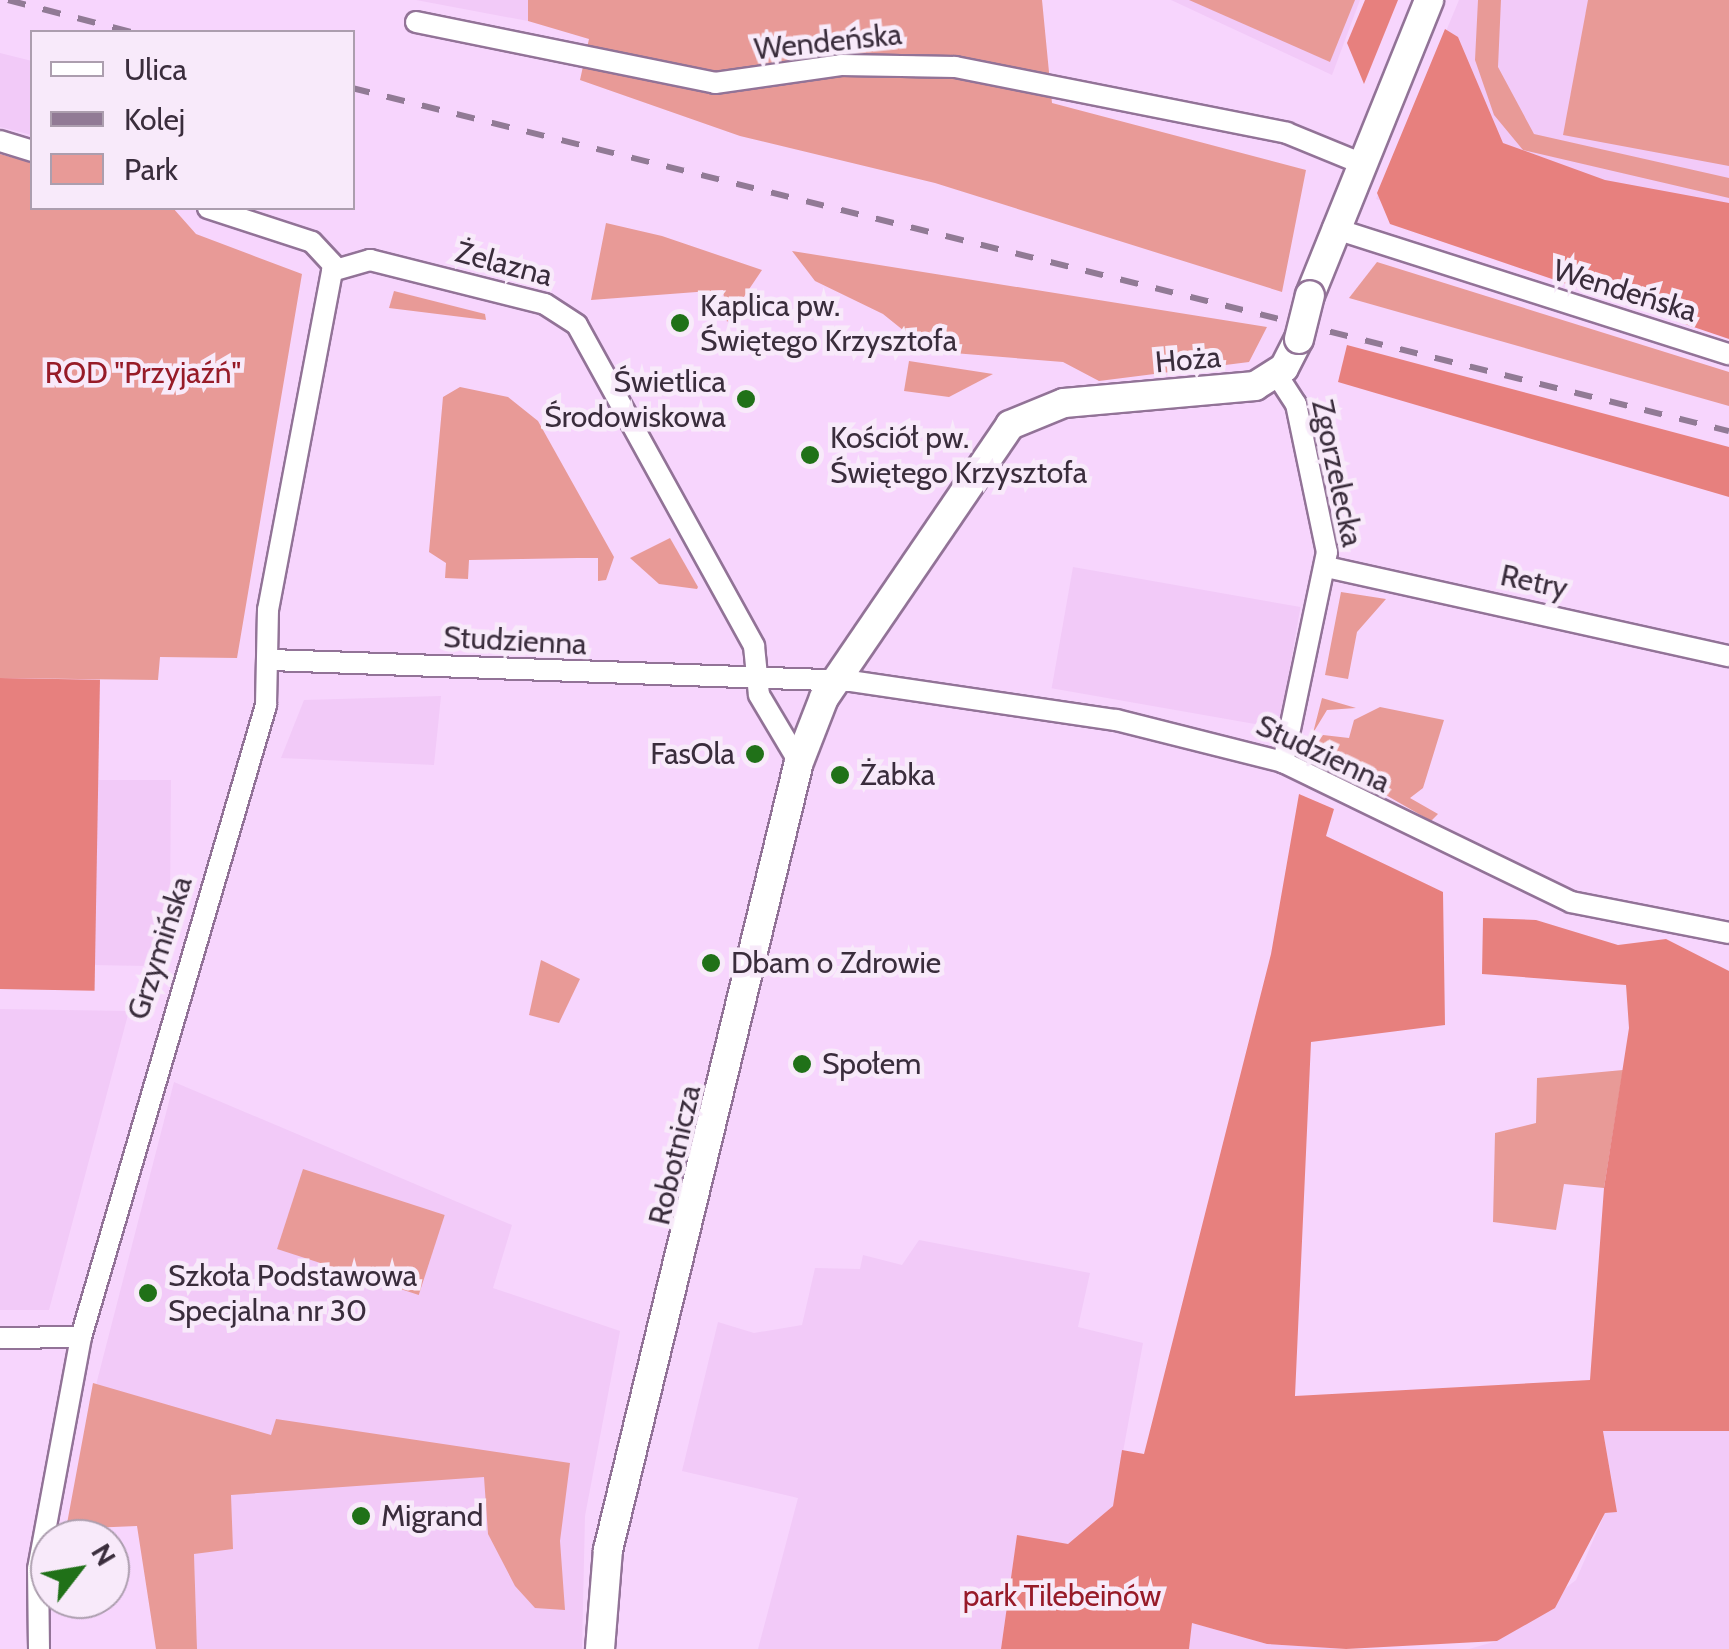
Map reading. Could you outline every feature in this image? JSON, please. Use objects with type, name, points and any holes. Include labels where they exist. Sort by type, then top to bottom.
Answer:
[{"type":"street","points":[[1277,374],[1299,338],[1333,228],[1429,0]]},
{"type":"street","name":"Wendeńska","points":[[416,22],[715,83],[841,64],[955,67],[1287,133],[1360,164]]},
{"type":"street","points":[[0,141],[30,149]]},
{"type":"street","points":[[214,210],[312,242],[336,268]]},
{"type":"street","name":"Wendeńska","points":[[1333,228],[1729,354]]},
{"type":"street","name":"Żelazna","points":[[336,268],[370,260],[545,304],[572,320],[754,646],[756,682]]},
{"type":"street","name":"Grzymińska","points":[[39,1649],[36,1586],[82,1336],[165,1028],[249,771],[272,660],[273,578],[321,294],[336,268]]},
{"type":"street","name":"Zgorzelecka","points":[[1277,374],[1296,404],[1326,567],[1283,762]]},
{"type":"street","name":"Hoża","points":[[834,681],[1010,426],[1064,403],[1242,388],[1277,374]]},
{"type":"street","name":"Retry","points":[[1326,567],[1729,656]]},
{"type":"street","name":"Studzienna","points":[[272,660],[756,682],[834,681],[1050,708],[1283,762],[1540,892],[1627,918],[1729,934]]},
{"type":"street","name":"Robotnicza","points":[[600,1649],[608,1550],[799,762],[834,681]]},
{"type":"street","points":[[756,682],[799,762]]},
{"type":"street","points":[[0,1338],[82,1336]]},
{"type":"shaded area","points":[[416,0],[528,0],[528,21]]},
{"type":"shaded area","points":[[1171,0],[1360,0],[1332,75]]},
{"type":"shaded area","points":[[1459,0],[1729,0],[1729,304],[1376,199]]},
{"type":"shaded area","points":[[0,53],[30,60],[30,134],[0,127]]},
{"type":"shaded area","points":[[1073,567],[1300,607],[1279,728],[1052,688]]},
{"type":"shaded area","points":[[441,696],[434,765],[281,758],[304,700]]},
{"type":"shaded area","points":[[95,780],[171,780],[170,904],[147,966],[92,965]]},
{"type":"shaded area","points":[[0,1009],[129,1011],[49,1310],[0,1310]]},
{"type":"shaded area","points":[[174,1082],[512,1225],[493,1288],[620,1331],[585,1516],[582,1649],[197,1649],[194,1554],[146,1513],[77,1503],[96,1385]]},
{"type":"shaded area","points":[[919,1240],[1090,1273],[1078,1327],[1143,1343],[1113,1506],[1068,1544],[1017,1536],[1001,1649],[758,1649],[798,1498],[682,1471],[718,1322],[754,1333],[802,1325],[815,1268],[860,1269],[863,1255],[902,1265]]},
{"type":"shaded area","points":[[1603,1431],[1729,1431],[1729,1649],[1469,1649],[1497,1641],[1576,1580],[1605,1513],[1617,1511]]},
{"type":"shaded area","points":[[1192,1623],[1267,1644],[1346,1649],[1189,1649]]},
{"type":"green space","points":[[528,0],[1042,0],[1052,103],[1306,170],[1282,292],[935,183],[740,136],[580,80],[589,39],[528,21]]},
{"type":"green space","points":[[1189,0],[1355,0],[1330,62]]},
{"type":"green space","points":[[1365,0],[1398,0],[1364,84],[1347,43]]},
{"type":"green space","points":[[1478,0],[1501,0],[1498,67],[1534,134],[1729,178],[1729,198],[1523,150],[1494,115],[1475,60]]},
{"type":"green space","points":[[1588,0],[1729,0],[1729,166],[1563,135]]},
{"type":"green space","points":[[1445,29],[1458,37],[1503,143],[1605,180],[1729,203],[1729,339],[1390,224],[1377,193]]},
{"type":"green space","name":"ROD \"Przyjaźń\"","points":[[0,154],[30,162],[30,210],[175,210],[196,234],[302,274],[237,658],[160,657],[158,680],[0,678]]},
{"type":"green space","points":[[606,223],[662,236],[762,270],[727,322],[723,290],[591,300]]},
{"type":"green space","points":[[792,251],[1267,327],[1249,362],[1099,381],[1063,362],[929,351],[883,314],[815,281]]},
{"type":"green space","points":[[1377,262],[1729,372],[1729,406],[1349,298]]},
{"type":"green space","points":[[394,291],[485,314],[486,320],[389,308]]},
{"type":"green space","points":[[1347,345],[1729,447],[1729,497],[1338,382]]},
{"type":"green space","points":[[909,361],[993,374],[949,397],[904,391]]},
{"type":"green space","points":[[460,387],[508,397],[538,421],[614,557],[606,580],[598,581],[598,558],[469,560],[468,579],[445,578],[446,563],[429,552],[443,397]]},
{"type":"green space","points":[[670,538],[697,589],[659,584],[630,558]]},
{"type":"green space","points":[[1341,592],[1386,599],[1357,632],[1348,679],[1325,675]]},
{"type":"green space","points":[[0,678],[100,680],[95,991],[0,989]]},
{"type":"green space","points":[[1322,698],[1356,708],[1327,710],[1313,733]]},
{"type":"green space","points":[[1380,707],[1444,720],[1423,788],[1410,798],[1438,814],[1431,821],[1311,752],[1323,735],[1349,738],[1354,720]]},
{"type":"green space","name":"park Tilebeinów","points":[[1299,794],[1334,809],[1326,836],[1443,892],[1445,1025],[1311,1042],[1295,1396],[1590,1380],[1604,1188],[1629,1028],[1626,985],[1482,974],[1483,918],[1536,920],[1618,945],[1666,939],[1729,971],[1729,1431],[1603,1431],[1617,1512],[1605,1513],[1555,1608],[1497,1641],[1346,1649],[1267,1644],[1192,1623],[1189,1649],[1001,1649],[1017,1535],[1068,1544],[1113,1506],[1122,1450],[1144,1454],[1271,954]]},
{"type":"green space","points":[[541,960],[580,979],[559,1023],[529,1015]]},
{"type":"green space","points":[[1623,1070],[1604,1188],[1564,1184],[1556,1230],[1493,1222],[1495,1133],[1536,1123],[1537,1078]]},
{"type":"green space","points":[[303,1169],[445,1215],[419,1295],[277,1249]]},
{"type":"green space","points":[[93,1383],[271,1435],[276,1419],[570,1463],[560,1541],[565,1610],[535,1608],[515,1586],[488,1534],[484,1477],[231,1495],[233,1549],[194,1554],[197,1649],[156,1649],[137,1526],[130,1526],[130,1519],[68,1519]]},
{"type":"railway","points":[[8,0],[123,30]]},
{"type":"railway","points":[[355,89],[1729,431]]},
{"type":"place","name":"Kaplica pw. Świętego Krzysztofa","points":[[680,323]]},
{"type":"place","name":"Świetlica Środowiskowa","points":[[746,399]]},
{"type":"place","name":"Kościół pw. Świętego Krzysztofa","points":[[810,455]]},
{"type":"place","name":"FasOla","points":[[755,754]]},
{"type":"place","name":"Żabka","points":[[840,775]]},
{"type":"place","name":"Dbam o Zdrowie","points":[[711,963]]},
{"type":"place","name":"Społem","points":[[802,1064]]},
{"type":"place","name":"Szkoła Podstawowa Specjalna nr 30","points":[[148,1293]]},
{"type":"place","name":"Migrand","points":[[361,1516]]}]
